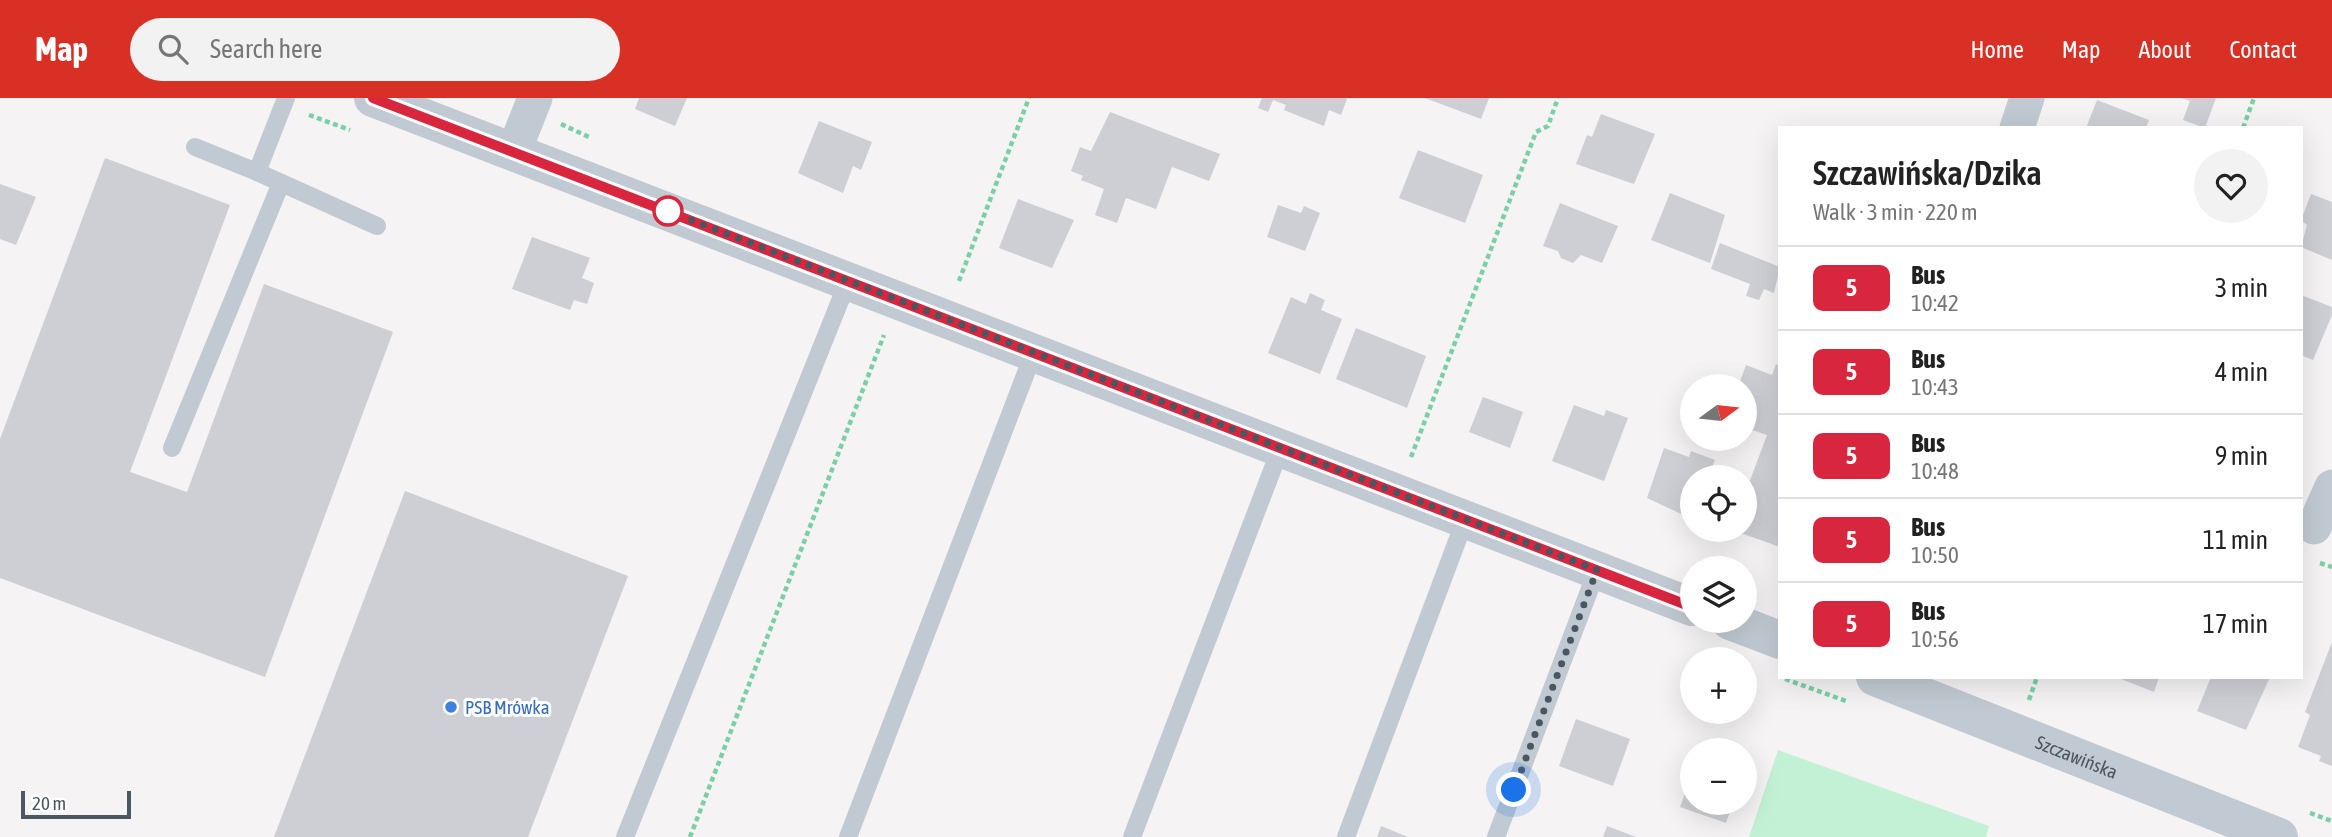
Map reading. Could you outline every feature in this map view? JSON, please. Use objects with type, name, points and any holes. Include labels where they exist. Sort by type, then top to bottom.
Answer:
[{"type":"street","points":[[373,98],[1680,602]]},
{"type":"street","points":[[514,151],[535,98]]},
{"type":"street","points":[[2018,126],[2027,98]]},
{"type":"street","points":[[2323,531],[2332,487]]},
{"type":"street","points":[[1757,631],[1778,639]]},
{"type":"street","name":"Szczawińska","points":[[1880,679],[2279,837]]},
{"type":"lane","points":[[257,172],[286,98]]},
{"type":"lane","points":[[195,147],[377,226]]},
{"type":"lane","points":[[172,448],[281,183]]},
{"type":"lane","points":[[625,837],[848,281]]},
{"type":"lane","points":[[848,837],[1034,352]]},
{"type":"lane","points":[[1132,837],[1281,447]]},
{"type":"lane","points":[[1346,837],[1465,520]]},
{"type":"lane","points":[[1496,837],[1597,570]]},
{"type":"path","points":[[959,281],[1029,98]]},
{"type":"path","points":[[1411,457],[1536,132],[1548,126],[1558,98]]},
{"type":"path","points":[[2244,126],[2254,98]]},
{"type":"path","points":[[690,837],[886,330]]},
{"type":"path","points":[[2028,703],[2036,679]]},
{"type":"green space","points":[[1778,750],[1989,826],[1986,837],[1749,837]]},
{"type":"building","points":[[639,98],[687,98],[675,126],[635,109]]},
{"type":"building","points":[[1262,98],[1347,99],[1341,115],[1329,110],[1324,126],[1284,110],[1286,105],[1273,100],[1268,112],[1258,108]]},
{"type":"building","points":[[1425,98],[1489,98],[1481,119]]},
{"type":"building","points":[[2182,98],[2216,98],[2206,126],[2183,120],[2190,101]]},
{"type":"building","points":[[2097,100],[2149,120],[2147,126],[2087,126]]},
{"type":"building","points":[[1110,112],[1220,154],[1209,181],[1172,167],[1156,209],[1126,198],[1117,223],[1095,215],[1104,189],[1081,180],[1083,176],[1071,171],[1080,147],[1091,151]]},
{"type":"building","points":[[1601,114],[1655,134],[1634,184],[1576,164],[1587,135],[1592,137]]},
{"type":"building","points":[[819,121],[872,142],[861,170],[853,166],[843,193],[798,173]]},
{"type":"building","points":[[1418,150],[1483,175],[1465,223],[1399,198]]},
{"type":"building","points":[[105,158],[230,205],[130,472],[187,492],[264,284],[393,332],[265,677],[0,578],[0,439]]},
{"type":"building","points":[[0,184],[36,197],[16,245],[0,239]]},
{"type":"building","points":[[1670,193],[1725,215],[1710,263],[1651,240]]},
{"type":"building","points":[[2311,194],[2332,202],[2332,260],[2303,248],[2307,225],[2303,222]]},
{"type":"building","points":[[1018,199],[1074,220],[1052,268],[999,248]]},
{"type":"building","points":[[1560,203],[1618,226],[1602,263],[1581,255],[1573,263],[1561,258],[1558,251],[1543,246]]},
{"type":"building","points":[[1278,205],[1301,213],[1304,206],[1320,213],[1305,251],[1267,237]]},
{"type":"building","points":[[532,237],[590,258],[582,278],[594,283],[587,304],[574,300],[570,310],[512,289]]},
{"type":"building","points":[[1720,243],[1778,266],[1774,293],[1764,289],[1759,300],[1746,296],[1750,284],[1711,269]]},
{"type":"building","points":[[1310,293],[1325,300],[1321,310],[1342,319],[1320,374],[1268,353],[1291,297],[1306,304]]},
{"type":"building","points":[[2303,296],[2332,307],[2332,315],[2313,360],[2303,356]]},
{"type":"building","points":[[1356,328],[1426,356],[1407,408],[1336,379]]},
{"type":"building","points":[[1776,364],[1778,365],[1778,546],[1757,539],[1756,465],[1767,435],[1757,432],[1757,374],[1743,374],[1746,365],[1772,375]]},
{"type":"building","points":[[1483,397],[1523,412],[1510,448],[1469,432]]},
{"type":"building","points":[[1574,405],[1604,416],[1606,410],[1628,418],[1604,481],[1552,461]]},
{"type":"building","points":[[1664,448],[1689,457],[1691,452],[1694,452],[1715,460],[1713,465],[1680,465],[1680,513],[1647,498]]},
{"type":"building","name":"PSB Mrówka","points":[[405,491],[628,576],[528,837],[274,837]]},
{"type":"building","points":[[2332,642],[2332,766],[2319,761],[2321,756],[2298,747],[2310,715],[2305,712]]},
{"type":"building","points":[[2121,679],[2158,679],[2154,692]]},
{"type":"building","points":[[2210,679],[2269,679],[2246,730],[2197,711]]},
{"type":"building","points":[[1576,719],[1630,739],[1613,786],[1559,766]]},
{"type":"building","points":[[1703,815],[1729,815],[1726,823]]},
{"type":"building","points":[[1381,826],[1408,837],[1377,837]]},
{"type":"building","points":[[1607,826],[1636,837],[1603,837]]},
{"type":"bus line","name":"5","points":[[373,98],[1680,602]]},
{"type":"place","name":"PSB Mrówka","points":[[451,707]]},
{"type":"route","points":[[668,211],[1597,570],[1514,790]]}]
